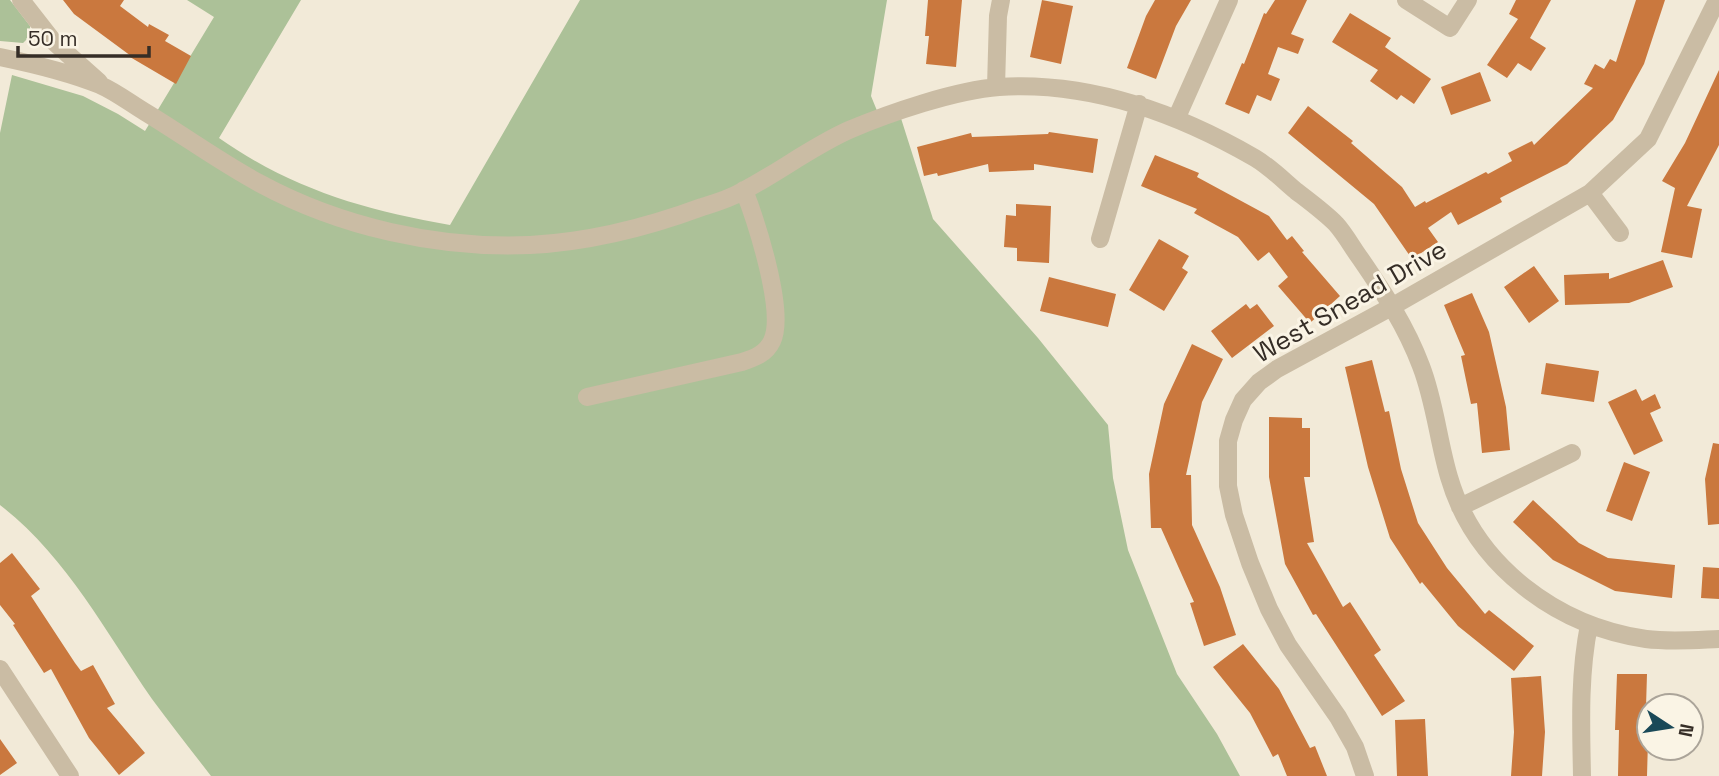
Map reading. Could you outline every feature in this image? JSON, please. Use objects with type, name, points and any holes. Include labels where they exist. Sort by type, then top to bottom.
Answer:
[{"type":"street","points":[[21,0],[53,41],[104,87],[238,172],[338,217],[388,231],[473,243],[531,245],[592,237],[628,230],[686,213],[744,190],[848,131],[925,103],[996,87],[1060,88],[1139,104],[1177,117],[1261,161],[1336,224],[1393,306],[1417,356],[1433,400],[1449,477],[1460,507],[1502,568],[1550,606],[1589,625],[1651,640],[1719,639]]},
{"type":"street","points":[[996,87],[1001,0]]},
{"type":"street","points":[[1177,117],[1229,0]]},
{"type":"street","points":[[1406,0],[1450,28],[1468,0]]},
{"type":"street","name":"West Snead Drive","points":[[1365,776],[1355,747],[1339,717],[1282,633],[1250,563],[1228,486],[1228,441],[1243,400],[1277,369],[1590,193],[1648,139],[1717,0]]},
{"type":"street","points":[[0,57],[60,71],[104,87]]},
{"type":"street","points":[[1100,239],[1139,104]]},
{"type":"street","points":[[587,397],[742,362],[759,356],[766,350],[775,332],[774,303],[755,220],[744,190]]},
{"type":"street","points":[[1590,193],[1620,233]]},
{"type":"street","points":[[1460,507],[1572,453]]},
{"type":"street","points":[[1582,776],[1581,686],[1589,625]]},
{"type":"street","points":[[0,669],[63,774]]},
{"type":"green space","points":[[0,0],[10,0],[30,26],[30,36],[23,43],[0,41]]},
{"type":"green space","points":[[187,0],[301,0],[219,138],[274,171],[330,195],[388,212],[450,225],[580,0],[887,0],[871,96],[880,118],[899,112],[933,219],[1038,338],[1108,425],[1113,478],[1128,550],[1177,674],[1217,734],[1240,776],[211,776],[152,699],[65,571],[24,525],[0,505],[0,133],[12,75],[83,96],[145,131],[214,17]]},
{"type":"building","points":[[63,0],[124,0],[120,6],[148,27],[149,24],[169,35],[165,41],[191,56],[176,84],[130,57],[74,14]]},
{"type":"building","points":[[928,0],[962,0],[956,67],[926,64],[929,36],[925,36]]},
{"type":"building","points":[[1042,0],[1073,6],[1061,64],[1030,57]]},
{"type":"building","points":[[1155,0],[1191,0],[1176,26],[1156,79],[1127,68],[1146,16]]},
{"type":"building","points":[[1275,0],[1307,0],[1291,34],[1304,39],[1298,54],[1278,47],[1268,74],[1280,79],[1271,101],[1257,95],[1249,114],[1225,104],[1264,13],[1266,14]]},
{"type":"building","points":[[1516,0],[1551,0],[1530,38],[1546,48],[1531,71],[1518,63],[1507,78],[1487,65],[1518,19],[1509,14]]},
{"type":"building","points":[[1636,0],[1665,0],[1644,64],[1613,120],[1567,164],[1500,198],[1502,202],[1458,225],[1451,212],[1428,228],[1438,242],[1412,259],[1374,204],[1288,133],[1308,106],[1353,141],[1351,143],[1402,187],[1415,207],[1425,201],[1426,203],[1512,161],[1508,153],[1532,141],[1534,145],[1593,88],[1584,84],[1595,64],[1604,69],[1610,59],[1616,62]]},
{"type":"building","points":[[1350,13],[1391,38],[1385,47],[1431,79],[1414,104],[1401,95],[1397,100],[1370,81],[1378,70],[1332,42]]},
{"type":"building","points":[[1719,70],[1719,145],[1687,206],[1702,209],[1692,258],[1661,252],[1675,188],[1662,181],[1685,143]]},
{"type":"building","points":[[1480,72],[1491,101],[1451,115],[1441,87]]},
{"type":"building","points":[[1049,132],[1098,139],[1093,173],[1034,164],[1034,170],[989,172],[988,164],[938,176],[937,173],[924,176],[917,147],[971,133],[972,137]]},
{"type":"building","points":[[1155,155],[1199,173],[1197,177],[1269,216],[1287,240],[1292,236],[1304,251],[1302,252],[1340,296],[1310,323],[1278,286],[1288,277],[1269,252],[1258,261],[1238,237],[1194,213],[1197,209],[1141,186]]},
{"type":"building","points":[[1016,204],[1051,206],[1049,263],[1017,261],[1017,248],[1004,247],[1006,215],[1016,216]]},
{"type":"building","points":[[1159,239],[1189,256],[1182,268],[1188,272],[1164,311],[1129,290]]},
{"type":"building","points":[[1663,260],[1673,287],[1629,303],[1565,305],[1564,275],[1609,273],[1609,279]]},
{"type":"building","points":[[1534,266],[1559,301],[1529,323],[1504,287]]},
{"type":"building","points":[[1049,277],[1116,294],[1108,327],[1040,311]]},
{"type":"building","points":[[1472,293],[1489,332],[1506,407],[1510,450],[1482,453],[1477,403],[1471,404],[1461,356],[1465,355],[1444,305]]},
{"type":"building","points":[[1246,304],[1250,309],[1257,304],[1274,326],[1232,358],[1211,331]]},
{"type":"building","points":[[1192,344],[1223,359],[1202,402],[1186,475],[1191,475],[1192,525],[1220,587],[1236,635],[1204,646],[1190,603],[1194,602],[1161,528],[1151,528],[1149,474],[1164,404]]},
{"type":"building","points":[[1372,360],[1385,412],[1389,411],[1401,469],[1418,523],[1447,568],[1485,614],[1489,610],[1534,646],[1514,671],[1458,626],[1422,582],[1420,584],[1390,538],[1368,467],[1345,367]]},
{"type":"building","points":[[1546,363],[1599,371],[1594,402],[1541,394]]},
{"type":"building","points":[[1636,389],[1642,401],[1655,394],[1661,408],[1650,413],[1663,441],[1634,455],[1608,402]]},
{"type":"building","points":[[1269,417],[1302,418],[1302,428],[1310,428],[1310,477],[1304,477],[1314,542],[1307,543],[1343,607],[1350,602],[1381,650],[1374,655],[1405,701],[1382,716],[1316,614],[1313,615],[1285,564],[1269,477]]},
{"type":"building","points":[[1713,443],[1719,444],[1719,524],[1708,525],[1705,479]]},
{"type":"building","points":[[1624,462],[1650,472],[1632,521],[1606,511]]},
{"type":"building","points":[[1533,500],[1579,543],[1608,558],[1675,565],[1672,598],[1615,591],[1553,560],[1513,522]]},
{"type":"building","points":[[12,553],[40,589],[31,596],[75,663],[81,671],[93,665],[115,704],[107,708],[145,753],[119,775],[89,738],[51,669],[44,673],[13,625],[15,624],[0,605],[0,563]]},
{"type":"building","points":[[1703,567],[1719,568],[1719,599],[1701,598]]},
{"type":"building","points":[[1243,644],[1279,689],[1310,748],[1315,746],[1327,776],[1287,776],[1278,754],[1273,757],[1250,713],[1213,667]]},
{"type":"building","points":[[1617,674],[1647,674],[1646,692],[1635,692],[1635,762],[1647,762],[1647,776],[1618,776],[1619,730],[1615,730]]},
{"type":"building","points":[[1541,676],[1545,732],[1542,776],[1511,776],[1514,732],[1511,678]]},
{"type":"building","points":[[1425,719],[1428,776],[1397,776],[1395,720]]},
{"type":"building","points":[[0,739],[17,763],[0,775]]}]
